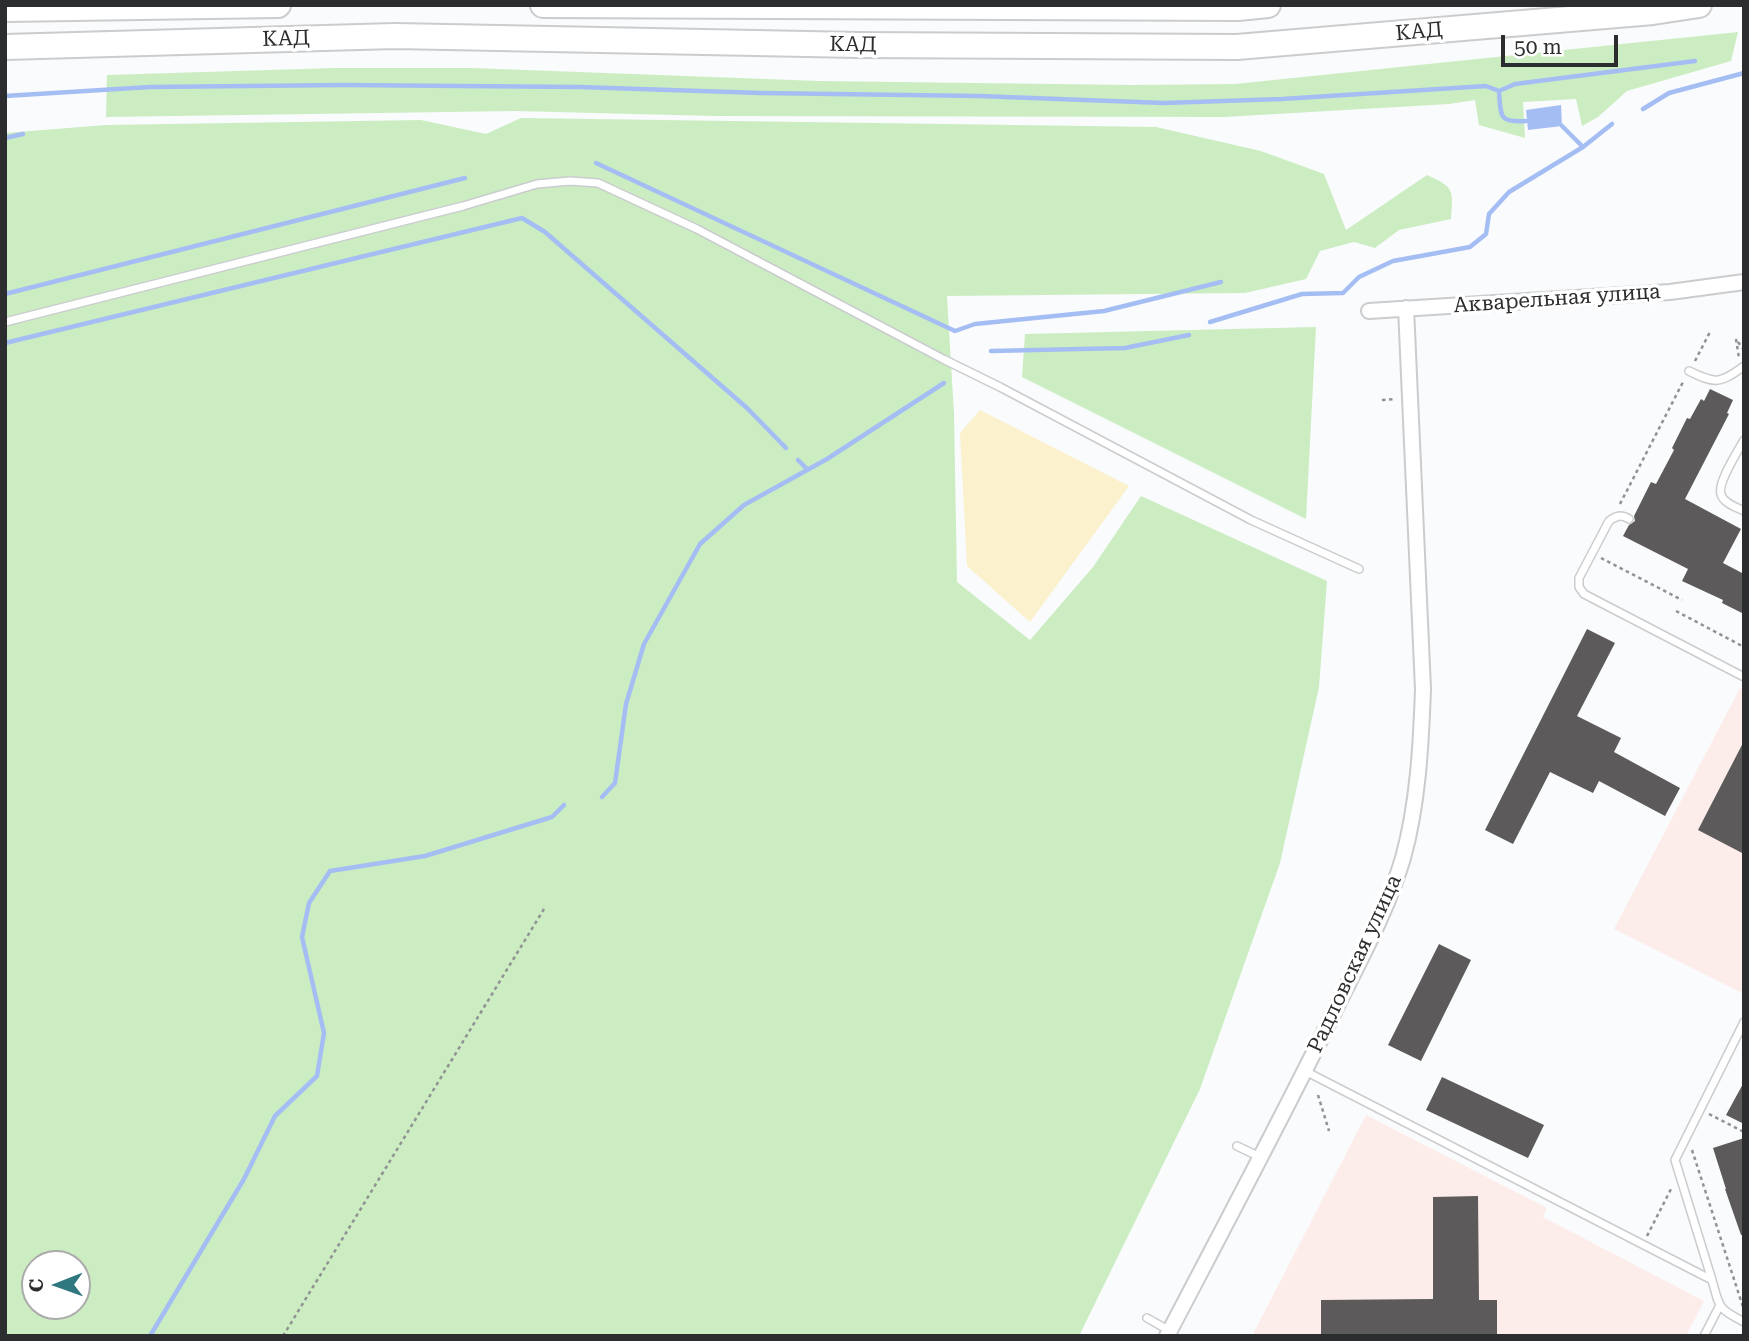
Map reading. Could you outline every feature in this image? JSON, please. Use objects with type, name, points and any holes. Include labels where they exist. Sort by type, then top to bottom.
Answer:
[{"type":"highway","name":"КАД","points":[[5,9],[278,5]]},
{"type":"highway","name":"КАД","points":[[543,5],[1238,8],[1268,5]]},
{"type":"highway","name":"КАД","points":[[5,47],[395,36],[858,45],[1237,47],[1653,12],[1699,5]]},
{"type":"street","name":"Акварельная улица","points":[[1369,311],[1670,292],[1744,282]]},
{"type":"street","name":"Радловская улица","points":[[1169,1333],[1305,1071],[1384,909],[1403,858],[1421,747],[1423,689],[1406,308]]},
{"type":"lane","points":[[5,322],[463,206],[537,184],[570,181],[598,183],[697,229],[1251,520],[1359,569]]},
{"type":"lane","points":[[1689,371],[1709,381],[1721,381],[1744,366]]},
{"type":"lane","points":[[1744,440],[1721,485],[1721,494],[1726,501],[1744,511]]},
{"type":"lane","points":[[1629,519],[1616,516],[1609,521],[1579,578],[1579,587],[1584,594],[1744,677]]},
{"type":"lane","points":[[1744,1022],[1675,1160],[1720,1306],[1744,1322]]},
{"type":"lane","points":[[1305,1071],[1712,1280]]},
{"type":"lane","points":[[1237,1146],[1260,1157]]},
{"type":"lane","points":[[1704,1336],[1720,1306]]},
{"type":"lane","points":[[1147,1318],[1169,1333]]},
{"type":"path","points":[[1616,516],[1711,330]]},
{"type":"path","points":[[1736,339],[1744,350]]},
{"type":"path","points":[[1592,553],[1682,600]]},
{"type":"path","points":[[1676,611],[1744,647]]},
{"type":"path","points":[[283,1336],[544,909]]},
{"type":"path","points":[[1318,1095],[1329,1130]]},
{"type":"path","points":[[1700,1109],[1744,1132]]},
{"type":"path","points":[[1687,1136],[1744,1311]]},
{"type":"path","points":[[1643,1245],[1679,1173]]},
{"type":"shaded area","points":[[1740,688],[1744,690],[1744,994],[1614,929]]},
{"type":"shaded area","points":[[1366,1115],[1547,1208],[1543,1217],[1704,1301],[1686,1336],[1252,1336]]},
{"type":"green space","points":[[1738,32],[1731,61],[1627,91],[1598,117],[1582,126],[1576,99],[1523,102],[1525,138],[1479,125],[1475,100],[1449,104],[1224,117],[714,116],[515,111],[106,117],[107,75],[334,68],[472,68],[819,81],[1235,84]]},
{"type":"green space","points":[[521,118],[1156,127],[1261,151],[1324,174],[1346,230],[1427,175],[1443,183],[1450,191],[1451,219],[1399,230],[1375,248],[1354,242],[1320,251],[1306,279],[1245,293],[947,296],[954,414],[957,582],[1030,640],[1093,567],[1141,496],[1327,581],[1319,687],[1280,863],[1200,1089],[1079,1336],[5,1336],[5,133],[106,125],[421,120],[486,134]]},
{"type":"green space","points":[[1316,327],[1306,519],[1022,377],[1025,334]]},
{"type":"sand","points":[[980,410],[1129,486],[1030,622],[967,566],[960,433]]},
{"type":"water","points":[[1561,105],[1562,126],[1528,130],[1526,110]]},
{"type":"building","points":[[1710,389],[1733,400],[1727,413],[1729,414],[1685,499],[1741,529],[1723,563],[1744,574],[1744,614],[1722,603],[1723,600],[1682,581],[1688,569],[1623,536],[1629,525],[1635,521],[1634,516],[1651,482],[1656,484],[1687,418],[1690,419]]},
{"type":"building","points":[[1587,629],[1615,643],[1577,716],[1621,738],[1614,752],[1680,788],[1665,816],[1599,781],[1593,793],[1550,772],[1513,844],[1485,830]]},
{"type":"building","points":[[1744,741],[1744,854],[1698,830]]},
{"type":"building","points":[[1439,944],[1471,960],[1421,1061],[1388,1045]]},
{"type":"building","points":[[1442,1077],[1544,1125],[1528,1158],[1426,1110]]},
{"type":"building","points":[[1744,1082],[1744,1124],[1726,1115]]},
{"type":"building","points":[[1744,1138],[1744,1235],[1741,1235],[1713,1148]]},
{"type":"building","points":[[1478,1196],[1479,1300],[1497,1300],[1497,1336],[1321,1336],[1321,1300],[1433,1299],[1433,1197]]},
{"type":"waterway","points":[[5,96],[150,87],[344,85],[579,87],[1164,103],[1282,99],[1486,86],[1499,91],[1515,84],[1695,61]]},
{"type":"waterway","points":[[1643,109],[1669,93],[1744,73]]},
{"type":"waterway","points":[[1499,91],[1503,116],[1510,121],[1526,121]]},
{"type":"waterway","points":[[1210,322],[1302,294],[1343,293],[1359,277],[1393,261],[1470,247],[1486,234],[1489,214],[1509,192],[1583,147],[1612,124]]},
{"type":"waterway","points":[[1562,126],[1583,147]]},
{"type":"waterway","points":[[5,138],[23,134]]},
{"type":"waterway","points":[[596,163],[955,331],[975,324],[1104,311],[1221,282]]},
{"type":"waterway","points":[[5,294],[465,178]]},
{"type":"waterway","points":[[5,343],[522,218],[545,232],[747,408],[786,448]]},
{"type":"waterway","points":[[991,351],[1125,348],[1189,335]]},
{"type":"waterway","points":[[602,797],[615,783],[626,704],[644,644],[700,544],[744,505],[827,459],[944,383]]},
{"type":"waterway","points":[[798,460],[807,469]]},
{"type":"waterway","points":[[150,1336],[244,1179],[275,1116],[317,1076],[324,1033],[302,937],[309,903],[330,871],[425,856],[552,817],[564,805]]}]
